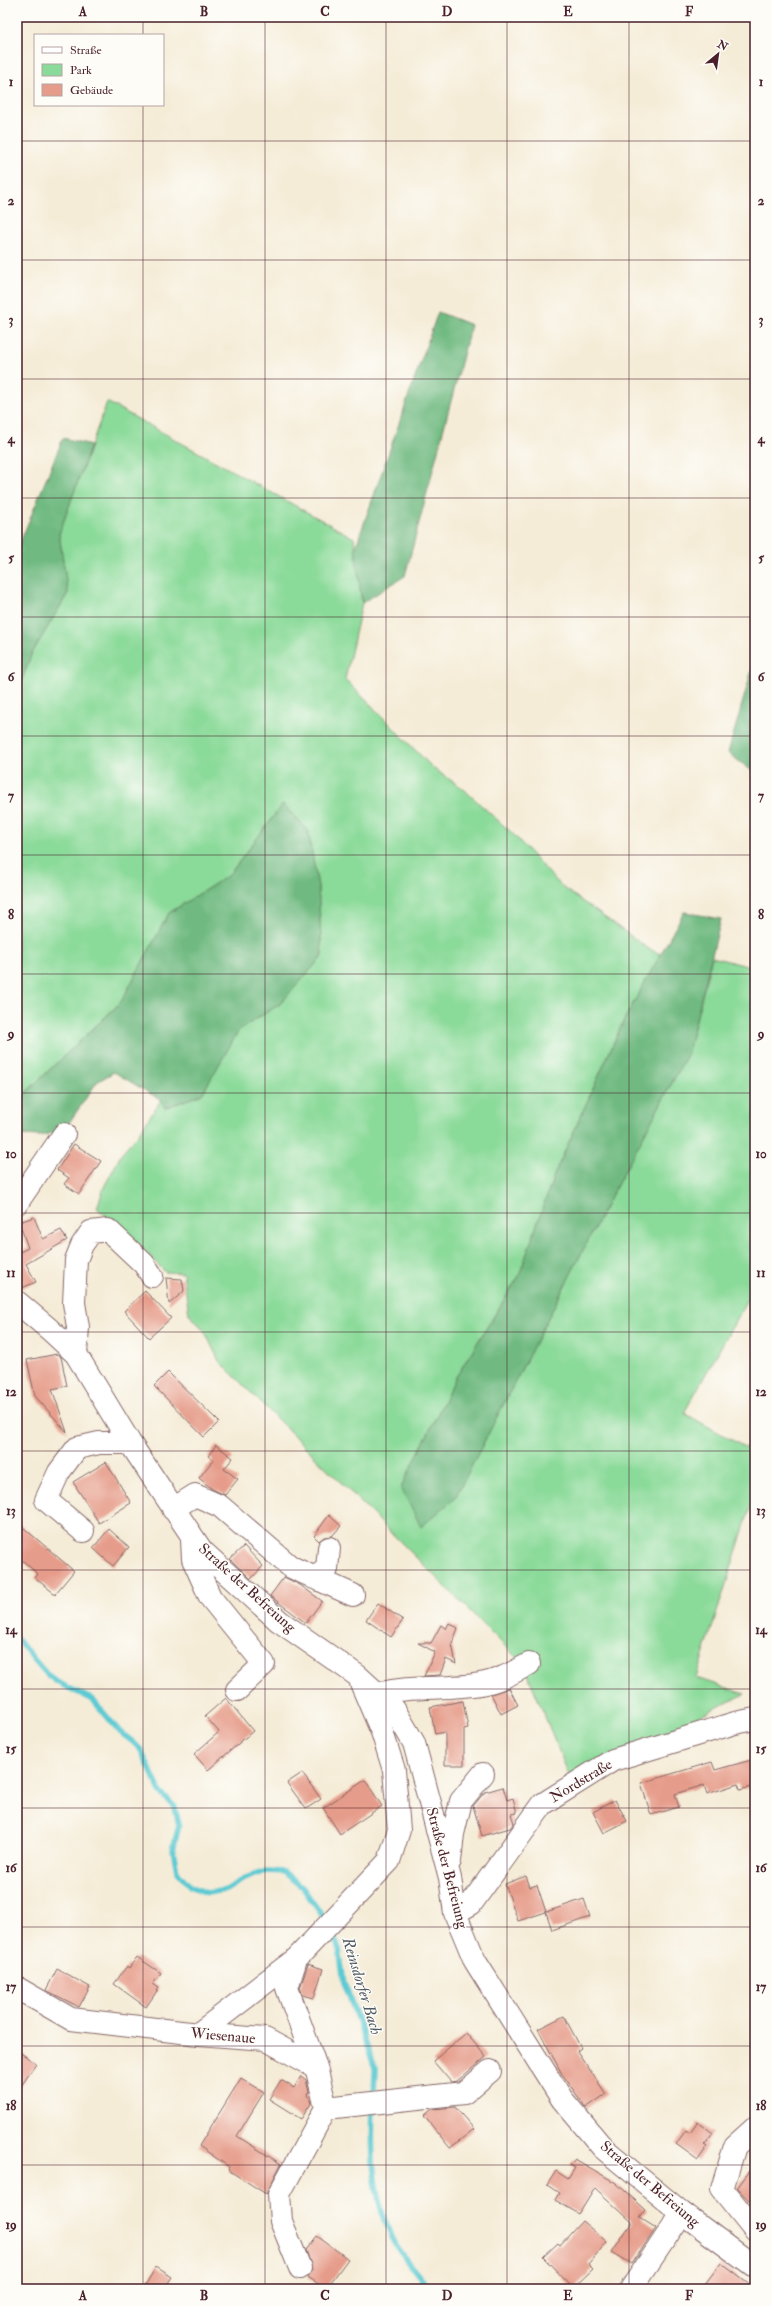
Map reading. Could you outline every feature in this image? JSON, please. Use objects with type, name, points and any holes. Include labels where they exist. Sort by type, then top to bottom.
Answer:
[{"type":"street","points":[[17,1203],[64,1134]]},
{"type":"street","points":[[76,1354],[78,1327],[74,1303],[76,1260],[82,1245],[91,1232],[108,1230],[144,1264],[152,1276]]},
{"type":"street","name":"Straße der Befreiung","points":[[17,1302],[76,1354],[130,1443],[202,1551],[279,1621],[358,1676],[394,1709],[414,1743],[447,1868],[455,1913],[475,1961],[562,2099],[603,2148],[682,2213],[755,2267]]},
{"type":"street","points":[[83,1531],[46,1500],[59,1472],[77,1448],[99,1443],[130,1443]]},
{"type":"street","points":[[172,1508],[195,1495],[220,1506],[291,1567],[352,1595]]},
{"type":"street","points":[[191,1535],[193,1559],[210,1597],[264,1664],[237,1690]]},
{"type":"street","points":[[314,1578],[327,1569],[329,1548]]},
{"type":"street","points":[[378,1694],[398,1688],[481,1684],[510,1674],[529,1664]]},
{"type":"street","points":[[198,2034],[296,1959],[320,1936],[389,1861],[399,1830],[394,1770],[382,1732],[358,1676]]},
{"type":"street","name":"Nordstraße","points":[[455,1913],[471,1904],[543,1804],[613,1760],[735,1723],[755,1719]]},
{"type":"street","points":[[447,1868],[451,1859],[453,1834],[461,1801],[483,1774]]},
{"type":"street","points":[[296,1959],[287,1988],[316,2067],[326,2108],[279,2194],[281,2221],[300,2268]]},
{"type":"street","name":"Wiesenaue","points":[[17,1988],[71,2019],[198,2034],[265,2039],[316,2067]]},
{"type":"street","points":[[326,2108],[464,2093],[490,2071]]},
{"type":"street","points":[[755,2128],[735,2146],[722,2189],[755,2230]]},
{"type":"street","points":[[631,2289],[682,2213]]},
{"type":"green space","points":[[438,312],[471,325],[405,576],[362,603],[355,549]]},
{"type":"green space","points":[[107,402],[354,538],[362,603],[345,679],[434,769],[461,787],[512,833],[562,887],[649,949],[661,954],[624,1020],[555,1173],[519,1276],[456,1377],[401,1488],[455,1498],[609,1200],[687,1055],[712,957],[755,968],[755,1286],[684,1413],[755,1453],[755,1493],[696,1678],[745,1694],[570,1778],[524,1665],[219,1361],[204,1330],[189,1314],[183,1273],[165,1272],[135,1241],[97,1208],[104,1187],[123,1151],[137,1136],[161,1100],[165,1108],[202,1094],[239,1030],[280,1004],[322,957],[318,886],[308,831],[283,804],[229,875],[169,913],[121,1002],[17,1101],[17,695],[31,655],[68,593],[59,534]]},
{"type":"green space","points":[[63,438],[91,445],[59,534],[68,593],[31,655],[17,695],[17,550]]},
{"type":"green space","points":[[755,659],[755,773],[728,753]]},
{"type":"green space","points":[[283,804],[308,831],[318,886],[322,957],[280,1004],[239,1030],[202,1094],[165,1108],[161,1100],[114,1072],[97,1082],[64,1130],[40,1136],[20,1135],[17,1132],[17,1101],[121,1002],[169,913],[229,875]]},
{"type":"green space","points":[[684,912],[721,919],[687,1055],[609,1200],[455,1498],[421,1527],[401,1488],[456,1377],[519,1276],[555,1173],[624,1020]]},
{"type":"building","points":[[74,1144],[101,1161],[79,1194],[64,1184],[69,1178],[57,1170]]},
{"type":"building","points":[[34,1217],[43,1239],[61,1230],[67,1240],[26,1264],[36,1282],[17,1290],[17,1247],[20,1252],[28,1248],[19,1222]]},
{"type":"building","points":[[166,1278],[182,1279],[184,1291],[169,1304]]},
{"type":"building","points":[[145,1291],[171,1318],[149,1338],[124,1311]]},
{"type":"building","points":[[57,1354],[61,1357],[67,1386],[52,1389],[67,1432],[35,1396],[27,1360]]},
{"type":"building","points":[[168,1372],[219,1422],[204,1437],[154,1386]]},
{"type":"building","points":[[216,1445],[233,1458],[224,1469],[238,1479],[225,1495],[212,1489],[199,1478],[213,1460],[208,1456]]},
{"type":"building","points":[[106,1462],[131,1503],[99,1523],[73,1482]]},
{"type":"building","points":[[329,1515],[341,1526],[332,1536],[324,1537],[319,1541],[314,1536]]},
{"type":"building","points":[[17,1522],[74,1571],[55,1594],[35,1578],[38,1574],[17,1556]]},
{"type":"building","points":[[109,1529],[129,1547],[113,1566],[93,1548]]},
{"type":"building","points":[[244,1546],[263,1566],[251,1579],[230,1559]]},
{"type":"building","points":[[284,1577],[300,1585],[322,1601],[306,1623],[270,1596]]},
{"type":"building","points":[[378,1603],[403,1620],[391,1637],[366,1620]]},
{"type":"building","points":[[449,1623],[458,1628],[452,1644],[456,1664],[446,1659],[440,1675],[424,1676],[435,1652],[418,1643],[431,1643],[441,1625],[446,1629]]},
{"type":"building","points":[[509,1688],[518,1705],[501,1714],[491,1694]]},
{"type":"building","points":[[226,1698],[253,1731],[208,1770],[194,1754],[219,1732],[205,1716]]},
{"type":"building","points":[[463,1701],[468,1728],[464,1729],[464,1765],[445,1765],[445,1732],[435,1734],[430,1707]]},
{"type":"building","points":[[755,1759],[755,1786],[740,1790],[738,1784],[707,1794],[704,1785],[675,1794],[679,1807],[651,1815],[641,1783],[712,1762],[715,1770]]},
{"type":"building","points":[[302,1773],[321,1799],[306,1809],[287,1783]]},
{"type":"building","points":[[365,1780],[382,1806],[340,1834],[323,1808]]},
{"type":"building","points":[[503,1787],[507,1800],[513,1798],[517,1813],[511,1814],[514,1823],[510,1828],[482,1836],[473,1806],[485,1792]]},
{"type":"building","points":[[615,1800],[627,1821],[604,1833],[593,1812]]},
{"type":"building","points":[[526,1876],[530,1887],[537,1885],[546,1912],[518,1921],[505,1884]]},
{"type":"building","points":[[584,1899],[590,1917],[552,1930],[546,1912]]},
{"type":"building","points":[[137,1957],[161,1973],[153,1984],[159,1988],[146,2007],[114,1984],[127,1966],[129,1968]]},
{"type":"building","points":[[308,1964],[323,1969],[314,1998],[303,1995],[300,1988]]},
{"type":"building","points":[[57,1969],[90,1987],[79,2007],[46,1990]]},
{"type":"building","points":[[564,2016],[581,2048],[577,2051],[606,2094],[586,2108],[562,2074],[538,2029]]},
{"type":"building","points":[[466,2033],[486,2057],[457,2081],[451,2082],[433,2061]]},
{"type":"building","points":[[17,2050],[36,2064],[17,2092]]},
{"type":"building","points":[[301,2076],[306,2080],[309,2092],[307,2095],[312,2102],[301,2119],[269,2099],[281,2080],[294,2088]]},
{"type":"building","points":[[241,2078],[264,2092],[237,2136],[281,2164],[266,2194],[228,2170],[229,2167],[199,2146]]},
{"type":"building","points":[[455,2107],[474,2129],[450,2148],[424,2116],[432,2109]]},
{"type":"building","points":[[698,2122],[713,2133],[705,2144],[708,2146],[698,2160],[676,2144],[686,2130],[690,2133]]},
{"type":"building","points":[[575,2159],[616,2183],[646,2210],[640,2218],[656,2228],[632,2264],[612,2252],[632,2222],[595,2188],[579,2214],[555,2200],[559,2193],[547,2185],[556,2171],[568,2179],[575,2168],[570,2165]]},
{"type":"building","points":[[755,2164],[755,2207],[737,2188]]},
{"type":"building","points":[[582,2221],[607,2242],[588,2264],[593,2269],[573,2288],[543,2257],[558,2243],[560,2245]]},
{"type":"building","points":[[317,2236],[348,2259],[326,2289],[308,2277],[312,2269],[306,2250]]},
{"type":"building","points":[[721,2263],[755,2289],[701,2289]]},
{"type":"building","points":[[156,2267],[172,2277],[164,2289],[143,2289]]},
{"type":"waterway","name":"Reinsdorfer Bach","points":[[17,1639],[43,1670],[55,1681],[93,1700],[120,1732],[141,1750],[161,1793],[175,1807],[179,1825],[173,1850],[177,1871],[190,1886],[207,1893],[226,1890],[245,1878],[266,1871],[284,1872],[303,1888],[326,1921]]},
{"type":"waterway","name":"Reinsdorfer Bach","points":[[330,1929],[339,1949],[344,1982],[375,2068],[374,2098]]},
{"type":"waterway","name":"Reinsdorfer Bach","points":[[373,2107],[373,2160],[382,2212],[396,2245],[430,2289]]},
{"type":"waterway","points":[[418,2289],[424,2281]]}]
